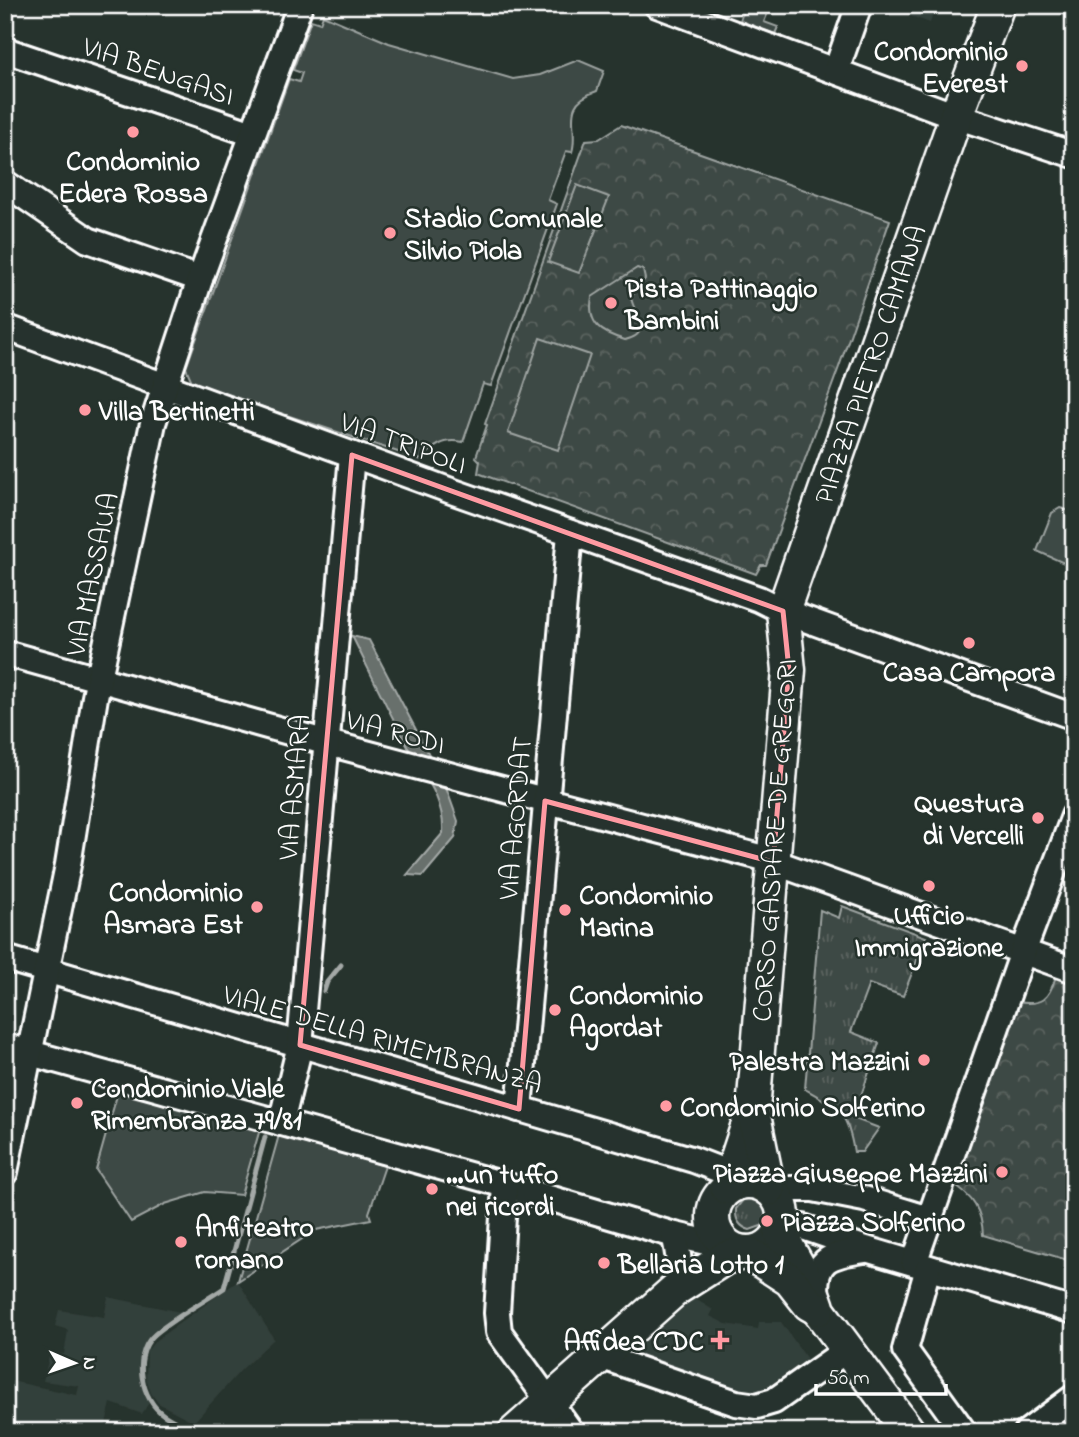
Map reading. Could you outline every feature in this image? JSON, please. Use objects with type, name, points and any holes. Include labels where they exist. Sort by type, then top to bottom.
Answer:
[{"type":"main road","name":"PIAZZA PIETRO CAMANA","points":[[783,611],[956,116],[998,5]]},
{"type":"main road","name":"CORSO GASPARE DE GREGORI","points":[[742,1184],[787,867],[789,670],[783,611]]},
{"type":"main road","points":[[515,1432],[726,1244],[763,1248],[775,1239],[780,1231],[783,1215],[779,1200],[742,1184],[718,1198],[713,1211],[713,1225],[726,1244],[790,1280],[809,1304],[818,1305]]},
{"type":"main road","points":[[780,1231],[789,1254],[818,1305],[909,1432]]},
{"type":"main road","points":[[676,1289],[725,1258],[726,1244]]},
{"type":"street","name":"VIA MASSAUA","points":[[5,1172],[70,853],[99,678],[152,423],[300,5]]},
{"type":"street","points":[[657,5],[956,116],[1074,155]]},
{"type":"street","points":[[836,71],[859,5]]},
{"type":"street","name":"VIA BENGASI","points":[[5,50],[253,134]]},
{"type":"street","points":[[5,183],[88,240],[201,279]]},
{"type":"street","name":"VIA TRIPOLI","points":[[5,327],[352,455],[760,599],[783,611],[1074,717]]},
{"type":"street","name":"VIA ASMARA","points":[[281,1123],[300,1045],[352,455]]},
{"type":"street","name":"VIA AGORDAT","points":[[519,1109],[544,802],[570,533]]},
{"type":"street","name":"VIA RODI","points":[[5,653],[787,867],[1023,952]]},
{"type":"street","points":[[964,1432],[905,1350],[929,1219],[1074,816]]},
{"type":"street","points":[[1023,952],[1074,970]]},
{"type":"street","name":"VIALE DELLA RIMEMBRANZA","points":[[5,958],[699,1162],[742,1184]]},
{"type":"street","points":[[5,1046],[505,1185],[674,1235],[726,1244]]},
{"type":"street","points":[[699,1162],[735,1137],[750,1117]]},
{"type":"street","points":[[742,1184],[813,1189],[864,1199],[929,1219]]},
{"type":"street","points":[[505,1185],[499,1332],[570,1432]]},
{"type":"street","points":[[780,1231],[803,1227],[866,1249],[1074,1311]]},
{"type":"street","points":[[674,1235],[680,1276],[676,1289]]},
{"type":"street","points":[[818,1305],[815,1284],[819,1270],[828,1258],[866,1249]]},
{"type":"street","points":[[600,1356],[736,1403],[757,1406],[774,1401],[848,1349]]},
{"type":"street","points":[[1027,1432],[1074,1397]]},
{"type":"highlighted area","points":[[352,455],[783,611],[789,670],[773,862],[545,801],[519,1109],[300,1045]]},
{"type":"shaded area","points":[[880,5],[936,5],[930,23]]},
{"type":"shaded area","points":[[352,636],[369,640],[445,785],[458,821],[455,838],[423,876],[407,875],[443,833],[441,810]]},
{"type":"shaded area","points":[[238,1281],[274,1339],[241,1370],[194,1422],[158,1403],[151,1393],[146,1378],[147,1351],[156,1340]]},
{"type":"shaded area","points":[[108,1297],[185,1313],[151,1334],[144,1345],[139,1363],[140,1379],[145,1396],[150,1401],[142,1414],[111,1403],[104,1432],[5,1432],[5,1413],[11,1381],[77,1395],[79,1386],[43,1381],[50,1352],[64,1354],[68,1330],[55,1326],[59,1310],[104,1317]]},
{"type":"shaded area","name":"Affidea CDC","points":[[694,1298],[713,1310],[710,1316],[726,1324],[758,1329],[759,1322],[781,1322],[807,1359],[750,1399],[634,1357],[634,1351]]},
{"type":"green space","points":[[745,5],[766,5],[765,9],[769,10],[764,22],[778,27],[775,34],[740,21]]},
{"type":"green space","name":"Stadio Comunale Silvio Piola","points":[[323,15],[389,43],[513,79],[540,75],[578,60],[604,71],[597,91],[585,96],[574,109],[572,152],[566,151],[548,200],[557,204],[491,386],[483,384],[463,442],[450,441],[440,444],[422,460],[193,384],[186,368],[289,79],[299,82],[302,73],[293,70],[311,20],[320,23]]},
{"type":"green space","points":[[621,125],[890,220],[766,565],[761,565],[756,574],[478,473],[480,461],[476,457],[487,425],[485,424],[586,140],[599,139]]},
{"type":"green space","points":[[577,185],[609,197],[579,273],[548,262]]},
{"type":"green space","name":"Pista Pattinaggio Bambini","points":[[637,268],[643,270],[645,279],[631,297],[641,327],[634,337],[625,340],[609,334],[594,321],[592,297]]},
{"type":"green space","points":[[540,338],[590,355],[558,450],[508,433]]},
{"type":"green space","points":[[1060,508],[1074,512],[1074,563],[1064,563],[1037,551],[1052,513]]},
{"type":"green space","points":[[842,906],[926,937],[903,996],[869,984],[851,1032],[879,1043],[854,1116],[855,1119],[879,1128],[862,1152],[854,1152],[845,1119],[840,1113],[805,1089],[820,910],[839,918]]},
{"type":"green space","points":[[1056,976],[1074,982],[1074,1262],[983,1235],[981,1219],[975,1205],[952,1184],[1016,1002],[1032,1003],[1043,1000]]},
{"type":"green space","points":[[119,1088],[260,1129],[241,1195],[205,1192],[165,1204],[131,1222],[96,1170]]},
{"type":"green space","points":[[279,1135],[385,1166],[369,1213],[371,1219],[316,1230],[238,1281]]},
{"type":"green space","points":[[753,1197],[763,1202],[768,1216],[764,1225],[750,1230],[739,1223],[736,1209],[743,1200]]},
{"type":"waterway","points":[[324,991],[327,982],[341,965]]},
{"type":"waterway","points":[[198,1432],[172,1420],[156,1408],[142,1378],[143,1356],[146,1345],[159,1331],[224,1288],[265,1137]]},
{"type":"place","name":"Condominio Everest","points":[[1022,66]]},
{"type":"place","name":"Condominio Edera Rossa","points":[[133,132]]},
{"type":"place","name":"Stadio Comunale Silvio Piola","points":[[390,233]]},
{"type":"place","name":"Pista Pattinaggio Bambini","points":[[611,303]]},
{"type":"place","name":"Villa Bertinetti","points":[[85,410]]},
{"type":"place","name":"Casa Campora","points":[[969,643]]},
{"type":"place","name":"Questura di Vercelli","points":[[1038,818]]},
{"type":"place","name":"Ufficio Immigrazione","points":[[929,886]]},
{"type":"place","name":"Condominio Asmara Est","points":[[257,907]]},
{"type":"place","name":"Condominio Marina","points":[[565,910]]},
{"type":"place","name":"Condominio Agordat","points":[[555,1010]]},
{"type":"place","name":"Palestra Mazzini","points":[[924,1060]]},
{"type":"place","name":"Condominio Viale Rimembranza 79/81","points":[[77,1103]]},
{"type":"place","name":"Condominio Solferino","points":[[666,1106]]},
{"type":"place","name":"Piazza Giuseppe Mazzini","points":[[1002,1172]]},
{"type":"place","name":"...un tuffo nei ricordi","points":[[432,1189]]},
{"type":"place","name":"Piazza Solferino","points":[[767,1221]]},
{"type":"place","name":"Anfiteatro romano","points":[[181,1242]]},
{"type":"place","name":"Bellaria Lotto 1","points":[[604,1263]]},
{"type":"place","name":"Affidea CDC","points":[[720,1340]]}]
